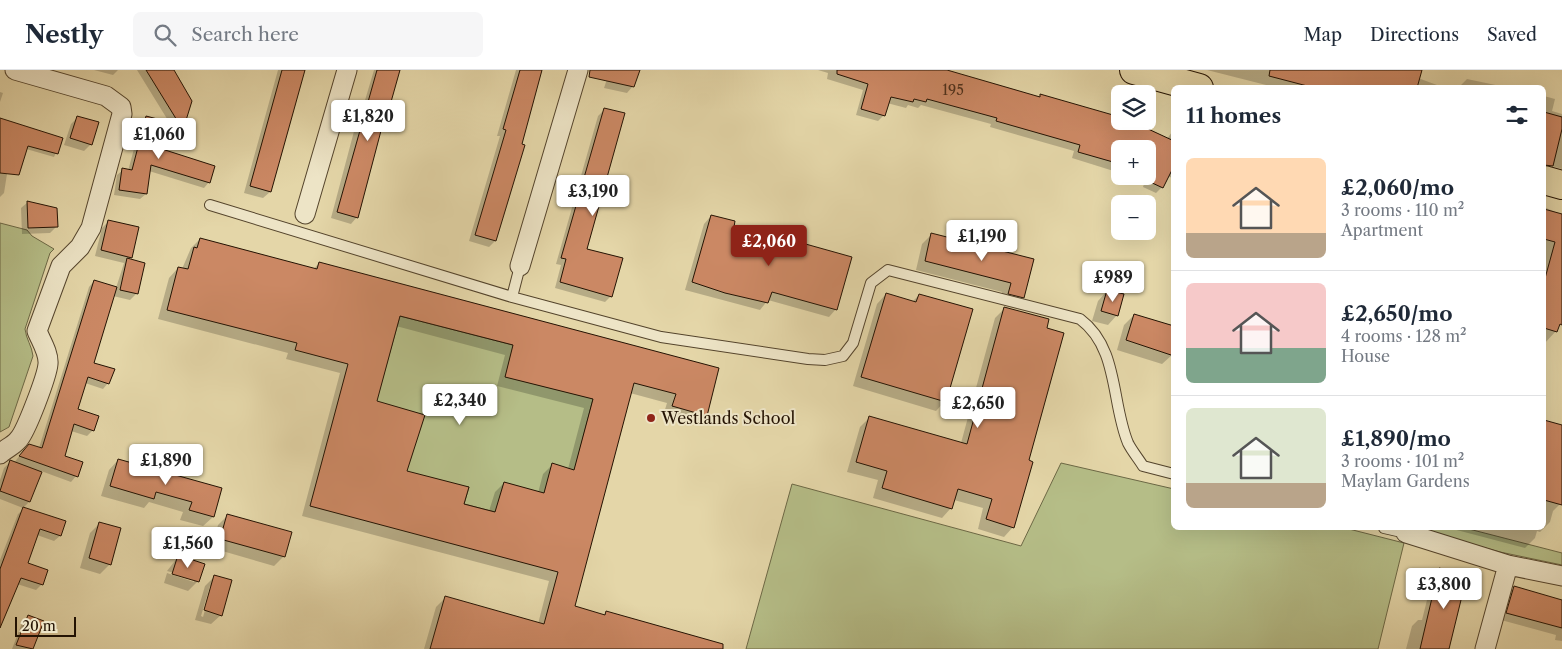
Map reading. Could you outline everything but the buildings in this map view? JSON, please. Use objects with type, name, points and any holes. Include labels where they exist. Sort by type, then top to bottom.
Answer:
[{"type":"main road","points":[[1134,70],[1188,85]]},
{"type":"main road","points":[[1546,181],[1562,185]]},
{"type":"street","points":[[0,454],[18,441],[37,397],[48,364],[47,356],[37,331],[61,266],[80,248],[91,228],[122,114],[121,107],[106,96],[15,70]]},
{"type":"street","points":[[305,214],[347,70]]},
{"type":"street","points":[[520,266],[578,70]]},
{"type":"street","points":[[1406,533],[1508,565],[1562,576]]},
{"type":"street","points":[[1484,649],[1508,565]]},
{"type":"lane","points":[[210,205],[512,297],[661,337],[825,360],[843,356],[852,343],[871,283],[888,270],[1080,319],[1099,338],[1108,358],[1128,442],[1143,466],[1171,473]]},
{"type":"lane","points":[[512,297],[520,266]]},
{"type":"lane","points":[[1393,530],[1406,533]]},
{"type":"green space","points":[[0,223],[27,230],[32,236],[54,249],[50,253],[25,329],[33,356],[9,427],[0,432]]},
{"type":"green space","points":[[400,316],[513,345],[593,399],[555,547],[514,517],[464,504],[469,487],[352,487]]},
{"type":"green space","points":[[1061,463],[1171,488],[1171,530],[1353,530],[1404,543],[1378,649],[746,649],[792,484],[1021,546]]},
{"type":"green space","points":[[1421,530],[1473,530],[1562,553],[1562,565],[1500,552]]},
{"type":"place","name":"Westlands School","points":[[651,418]]}]
